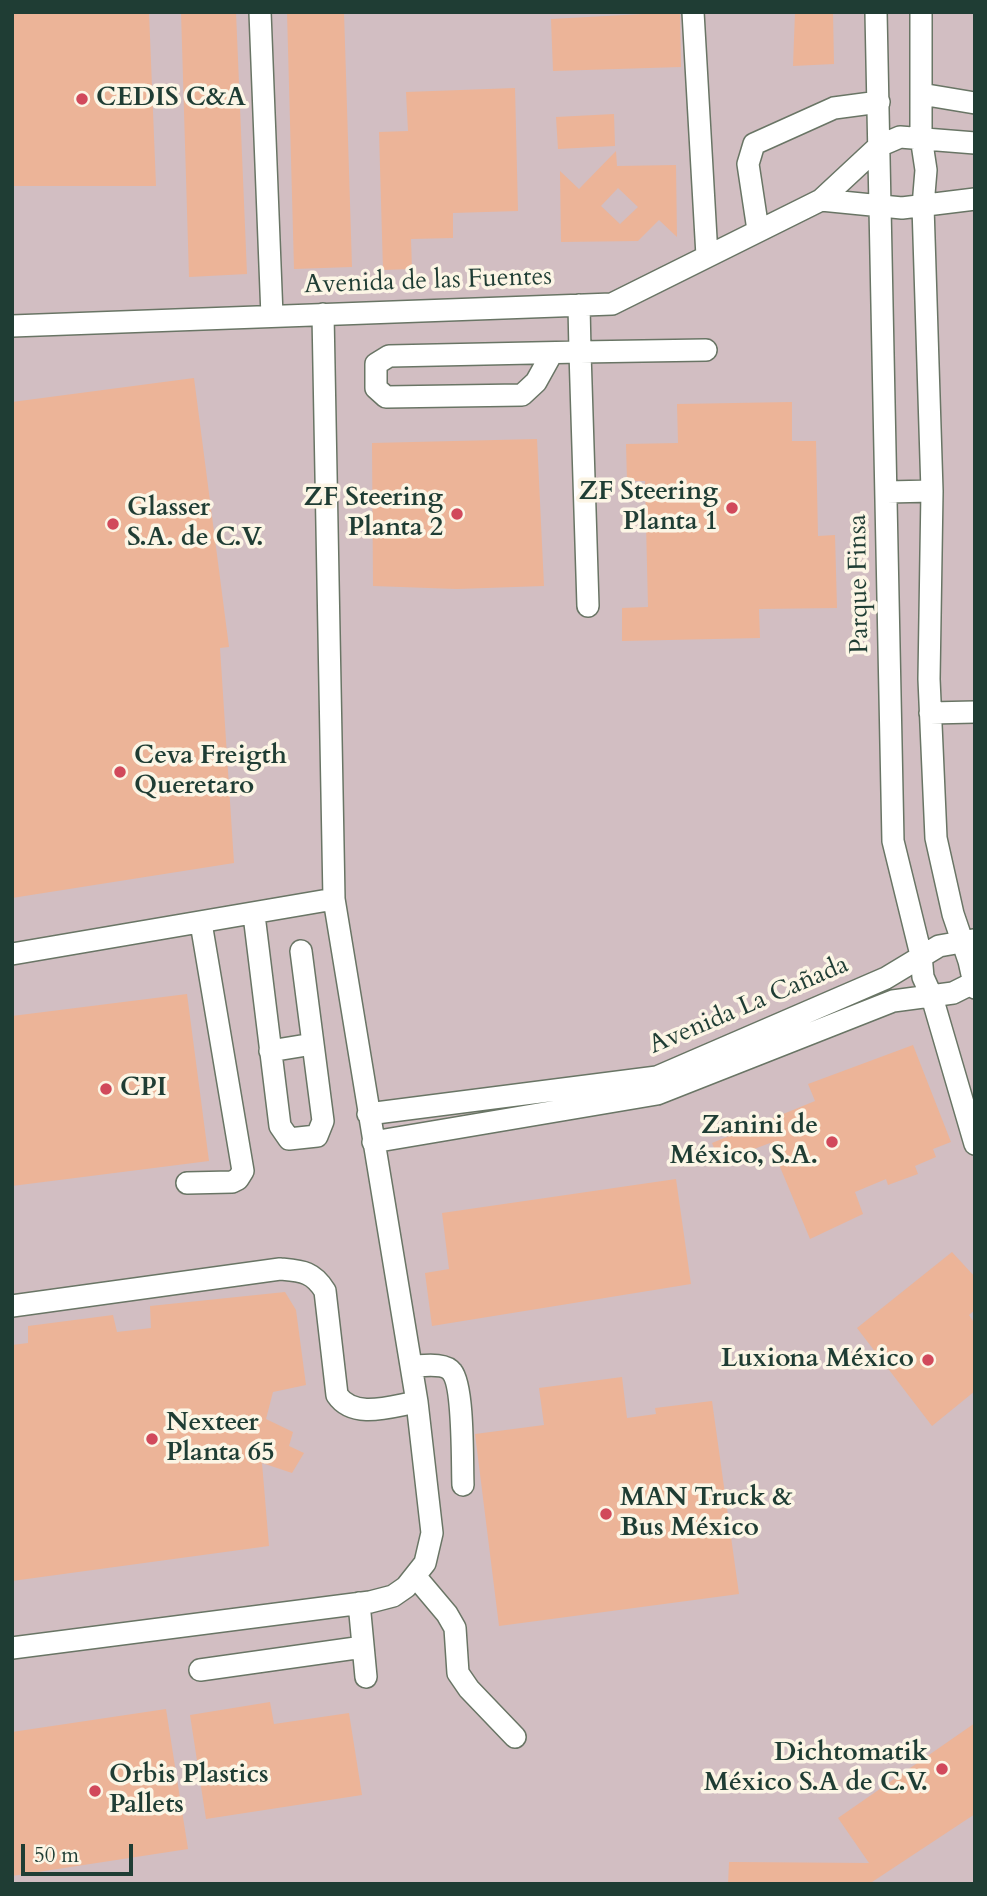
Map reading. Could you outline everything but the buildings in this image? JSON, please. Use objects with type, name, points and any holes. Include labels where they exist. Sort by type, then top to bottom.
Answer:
[{"type":"street","points":[[260,12],[272,316]]},
{"type":"street","points":[[693,12],[707,256]]},
{"type":"street","name":"Parque Finsa","points":[[876,12],[879,102],[877,173],[881,206],[893,841],[923,977],[932,997],[975,1144]]},
{"type":"street","points":[[373,1142],[657,1094],[893,1001],[953,993],[974,984],[968,941],[936,838],[929,679],[932,491],[923,206],[926,170],[921,137],[921,12]]},
{"type":"street","points":[[921,94],[975,103]]},
{"type":"street","points":[[758,230],[748,164],[754,144],[834,108],[879,102]]},
{"type":"street","name":"Avenida de las Fuentes","points":[[12,326],[612,304],[821,200],[879,146],[900,137],[975,143]]},
{"type":"street","points":[[821,200],[881,206],[923,206],[975,199]]},
{"type":"street","points":[[579,305],[589,606]]},
{"type":"street","points":[[12,1648],[359,1603],[393,1596],[415,1576],[431,1547],[432,1533],[417,1402],[334,899],[323,314]]},
{"type":"street","points":[[551,355],[536,382],[522,395],[386,397],[376,388],[376,364],[389,356],[706,350]]},
{"type":"street","points":[[887,492],[932,491]]},
{"type":"street","points":[[890,681],[929,679]]},
{"type":"street","points":[[930,713],[975,712]]},
{"type":"street","points":[[12,954],[254,915],[334,899]]},
{"type":"street","points":[[254,915],[280,1126],[289,1139],[317,1136],[323,1121],[301,951]]},
{"type":"street","points":[[187,1183],[232,1182],[238,1179],[243,1171],[201,923]]},
{"type":"street","name":"Avenida La Cañada","points":[[368,1114],[657,1077],[886,978],[920,954],[939,946],[968,941]]},
{"type":"street","points":[[270,1051],[313,1044]]},
{"type":"street","points":[[12,1306],[280,1269],[304,1271],[317,1277],[325,1291],[337,1395],[343,1404],[354,1409],[373,1409],[417,1402]]},
{"type":"street","points":[[411,1366],[443,1366],[452,1371],[458,1387],[463,1485]]},
{"type":"street","points":[[415,1576],[447,1614],[455,1628],[458,1673],[469,1689],[515,1737]]},
{"type":"street","points":[[359,1603],[366,1677]]},
{"type":"street","points":[[200,1670],[363,1647]]},
{"type":"shaded area","points":[[12,12],[975,12],[975,1884],[12,1884]]},
{"type":"place","name":"CEDIS C&A","points":[[82,99]]},
{"type":"place","name":"ZF Steering Planta 1","points":[[732,508]]},
{"type":"place","name":"ZF Steering Planta 2","points":[[457,514]]},
{"type":"place","name":"Glasser S.A. de C.V.","points":[[113,524]]},
{"type":"place","name":"Ceva Freigth Queretaro","points":[[120,772]]},
{"type":"place","name":"CPI","points":[[106,1089]]},
{"type":"place","name":"Zanini de México, S.A.","points":[[832,1142]]},
{"type":"place","name":"Luxiona México","points":[[928,1360]]},
{"type":"place","name":"Nexteer Planta 65","points":[[152,1439]]},
{"type":"place","name":"MAN Truck & Bus México","points":[[606,1514]]},
{"type":"place","name":"Dichtomatik México S.A de C.V.","points":[[942,1769]]},
{"type":"place","name":"Orbis Plastics Pallets","points":[[95,1791]]}]
